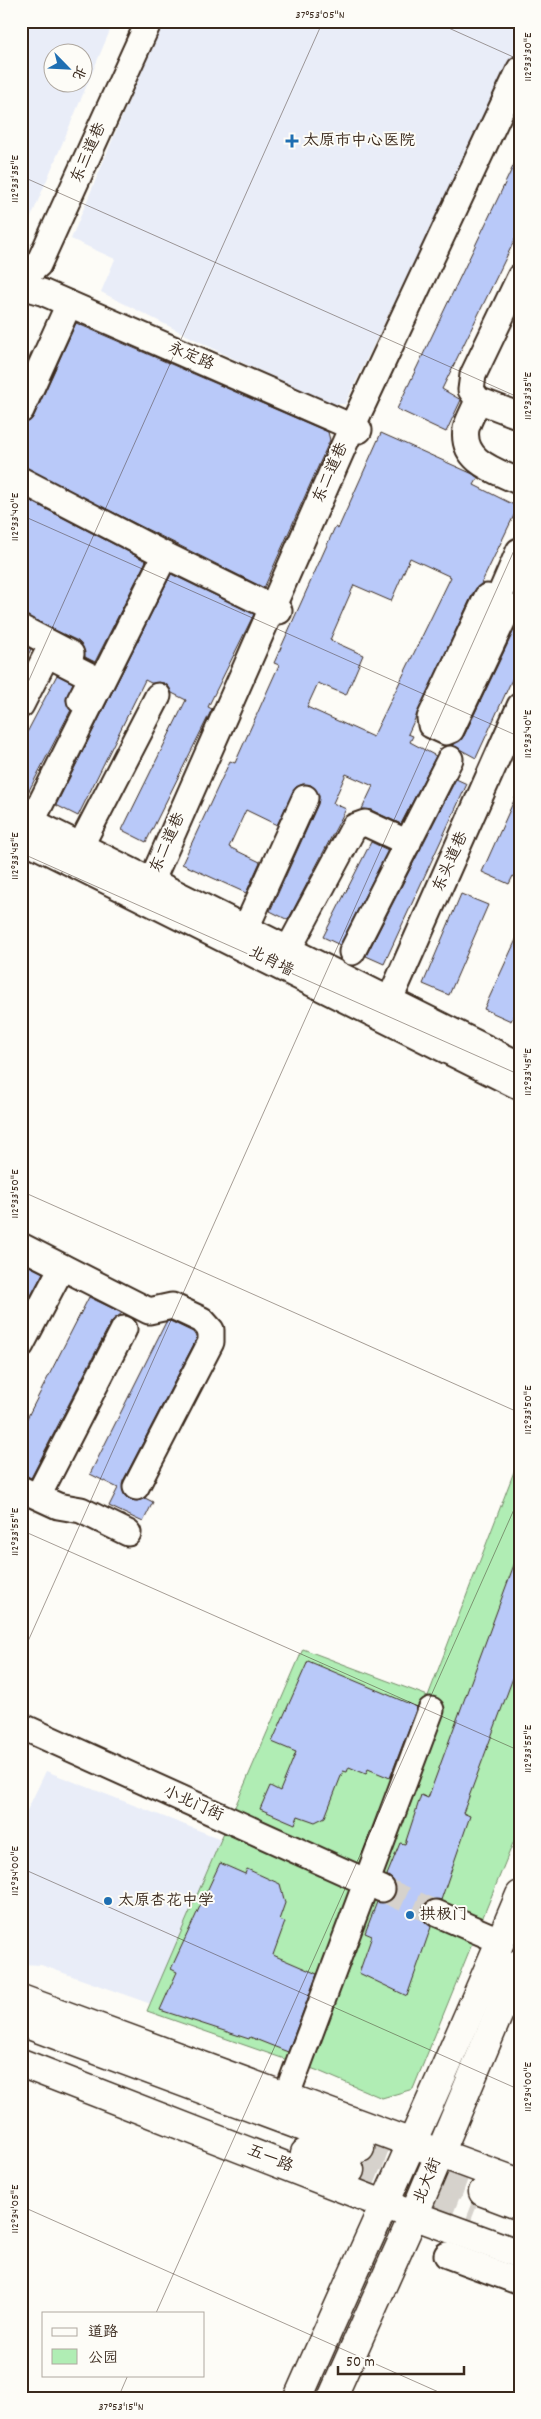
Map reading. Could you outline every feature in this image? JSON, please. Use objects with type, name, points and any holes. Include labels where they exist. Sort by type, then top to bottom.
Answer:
[{"type":"main road","points":[[298,2398],[383,2204],[413,2144],[520,1895]]},
{"type":"main road","name":"北大街","points":[[332,2398],[414,2215],[520,1963]]},
{"type":"main road","points":[[21,1999],[520,2183]]},
{"type":"main road","name":"五一路","points":[[21,2022],[355,2159],[21,2044]]},
{"type":"main road","name":"五一路","points":[[21,2063],[232,2143],[383,2204],[520,2254]]},
{"type":"main road","points":[[483,2192],[520,2206]]},
{"type":"main road","points":[[472,2218],[520,2236]]},
{"type":"street","name":"东三道巷","points":[[21,280],[38,266],[149,21]]},
{"type":"street","name":"东二道巷","points":[[156,882],[356,428],[520,69]]},
{"type":"street","name":"东二道巷","points":[[356,428],[520,93]]},
{"type":"street","points":[[520,277],[474,375],[471,390],[478,400],[520,416]]},
{"type":"street","name":"永定路","points":[[21,286],[42,292],[356,428]]},
{"type":"street","points":[[21,410],[69,304]]},
{"type":"street","points":[[478,400],[466,429],[468,446],[475,458],[484,466],[520,482]]},
{"type":"street","points":[[21,480],[165,555],[275,609]]},
{"type":"street","points":[[508,607],[519,551]]},
{"type":"street","points":[[165,555],[25,825],[81,845],[246,928],[288,950],[386,1010],[520,1065]]},
{"type":"street","points":[[21,628],[106,672]]},
{"type":"street","points":[[21,705],[47,654],[92,677],[33,791]]},
{"type":"street","points":[[81,845],[158,696]]},
{"type":"street","name":"东头道巷","points":[[386,1010],[520,706]]},
{"type":"street","points":[[352,952],[450,760]]},
{"type":"street","points":[[246,928],[304,798]]},
{"type":"street","points":[[288,950],[354,826],[365,823],[408,843]]},
{"type":"street","name":"北肖墙","points":[[25,825],[386,1010],[520,1087]]},
{"type":"street","points":[[21,1246],[149,1311],[172,1306],[202,1320],[211,1330],[211,1342],[136,1487]]},
{"type":"street","points":[[21,1346],[62,1267]]},
{"type":"street","points":[[124,1329],[29,1492],[58,1506],[81,1510],[128,1533]]},
{"type":"street","points":[[286,2096],[373,1886],[431,1710]]},
{"type":"street","name":"小北门街","points":[[21,1726],[373,1886]]},
{"type":"street","points":[[436,1913],[501,1941]]},
{"type":"street","points":[[446,2255],[520,2282]]},
{"type":"shaded area","points":[[21,21],[114,21],[92,73],[92,42],[42,42],[42,92],[84,92],[21,241]]},
{"type":"shaded area","name":"太原市中心医院","points":[[162,21],[520,21],[520,43],[345,404],[334,404],[230,357],[101,292],[115,259],[71,239]]},
{"type":"shaded area","name":"太原杏花中学","points":[[46,1771],[221,1839],[151,2004],[41,1965],[21,1964],[21,1823]]},
{"type":"green space","points":[[520,1456],[520,1826],[413,2089],[382,2098],[316,2070],[147,2011],[303,1649],[428,1696]]},
{"type":"building","points":[[520,152],[520,229],[442,389],[461,400],[446,432],[397,409]]},
{"type":"building","points":[[76,323],[328,432],[330,440],[264,588],[21,466],[21,429],[23,424],[30,421],[34,416]]},
{"type":"building","points":[[381,433],[473,474],[478,478],[474,485],[518,507],[481,584],[474,591],[408,734],[413,736],[410,742],[436,756],[401,824],[371,810],[362,809],[373,786],[346,774],[333,803],[346,809],[288,920],[270,911],[318,804],[319,796],[311,785],[303,784],[296,787],[277,825],[246,810],[229,847],[260,862],[246,893],[182,864],[230,761],[235,763],[279,665],[274,663],[335,527],[338,529]],"holes":[[[410,558],[451,577],[373,737],[307,707],[318,683],[346,695],[363,655],[330,640],[354,585],[391,601]]]},
{"type":"building","points":[[21,496],[146,561],[95,662],[85,657],[83,647],[78,641],[21,614]]},
{"type":"building","points":[[171,574],[254,614],[208,707],[212,709],[146,842],[122,830],[186,700],[172,693],[164,683],[151,683],[145,680],[78,816],[56,805]]},
{"type":"building","points":[[516,626],[520,627],[520,662],[476,758],[452,745],[464,736]]},
{"type":"building","points":[[21,644],[31,649],[21,669]]},
{"type":"building","points":[[57,675],[73,683],[66,700],[71,710],[23,802],[21,802],[21,744]]},
{"type":"building","points":[[456,779],[467,784],[384,964],[366,956]]},
{"type":"building","points":[[520,787],[520,879],[513,876],[509,884],[482,872]]},
{"type":"building","points":[[371,842],[388,850],[340,945],[323,937]]},
{"type":"building","points":[[461,894],[488,905],[449,995],[423,984]]},
{"type":"building","points":[[520,931],[520,1001],[511,1021],[484,1009]]},
{"type":"building","points":[[21,1262],[43,1273],[21,1314]]},
{"type":"building","points":[[89,1297],[122,1313],[111,1322],[31,1478],[21,1473],[21,1430]]},
{"type":"building","points":[[170,1321],[193,1332],[197,1338],[123,1481],[124,1494],[129,1499],[137,1501],[145,1498],[153,1502],[143,1522],[109,1506],[118,1488],[90,1474],[166,1322]]},
{"type":"building","points":[[518,1554],[520,1659],[463,1813],[470,1816],[441,1900],[428,1901],[423,1908],[424,1921],[431,1927],[407,1996],[359,1973],[372,1936],[365,1933],[377,1902],[390,1901],[395,1894],[394,1881],[387,1875],[400,1843],[405,1844],[421,1795],[428,1798]]},
{"type":"building","points":[[308,1661],[417,1707],[390,1778],[368,1769],[366,1774],[349,1767],[347,1772],[343,1771],[325,1817],[315,1822],[298,1816],[295,1824],[260,1809],[270,1786],[280,1791],[296,1752],[272,1742]]},
{"type":"building","points":[[220,1863],[245,1874],[247,1869],[280,1884],[285,1903],[279,1920],[285,1922],[273,1955],[317,1974],[288,2052],[250,2037],[249,2039],[160,2010],[177,1972],[171,1969]]},
{"type":"tunnel","points":[[382,1889],[436,1913]]},
{"type":"tunnel","points":[[360,2148],[483,2192]]},
{"type":"tunnel","points":[[350,2170],[472,2218]]},
{"type":"place","name":"太原市中心医院","points":[[292,141]]},
{"type":"place","name":"太原杏花中学","points":[[108,1901]]},
{"type":"place","name":"拱极门","points":[[410,1915]]}]
